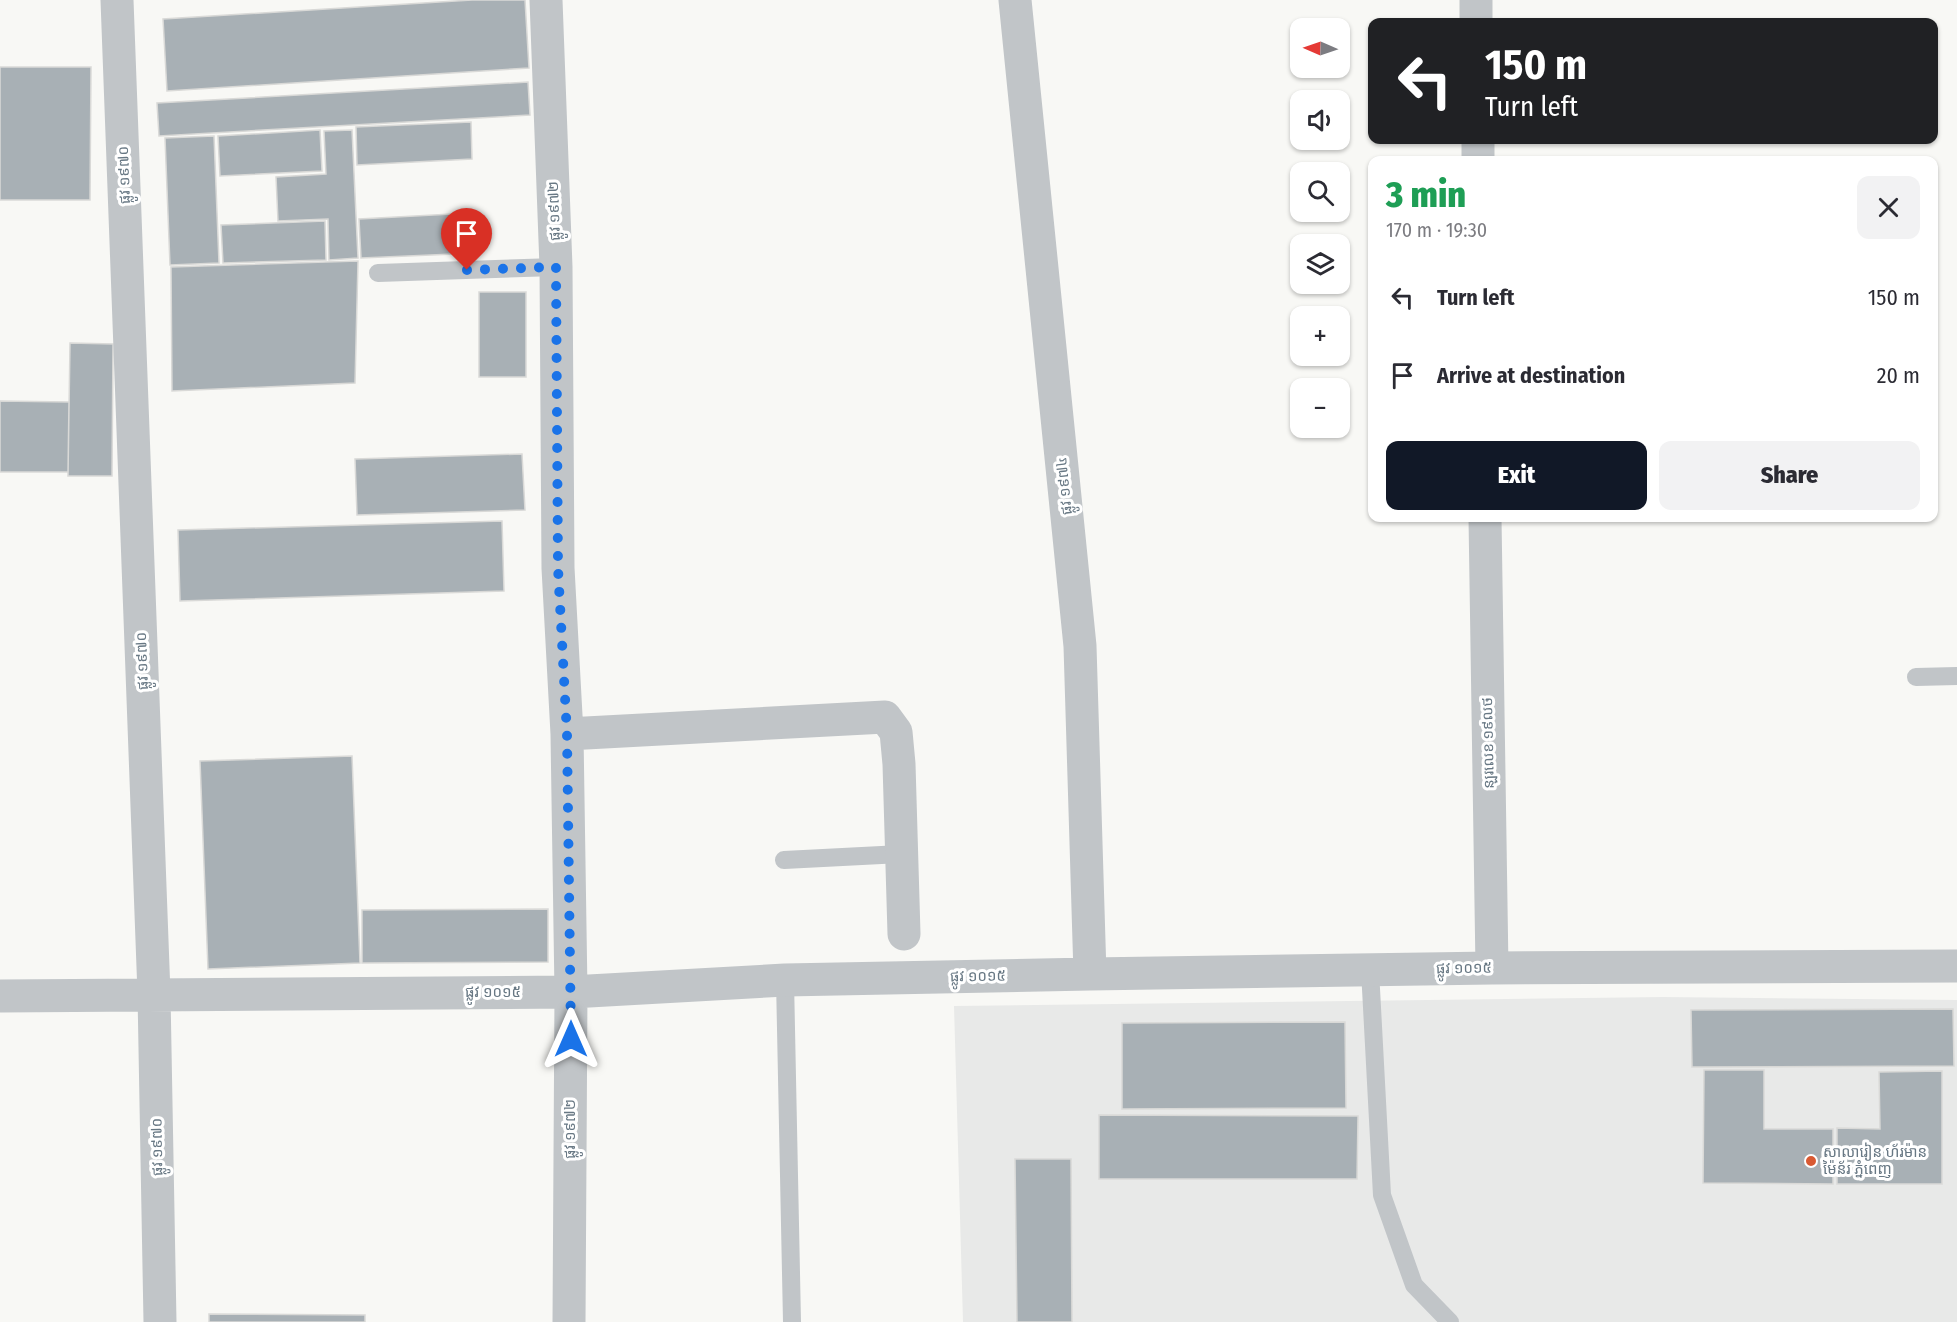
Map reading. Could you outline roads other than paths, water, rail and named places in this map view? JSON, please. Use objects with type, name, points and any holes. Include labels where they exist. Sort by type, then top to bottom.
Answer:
[{"type":"street","name":"ផ្លូវ ១៩៧០","points":[[117,0],[154,994],[160,1322]]},
{"type":"street","name":"ផ្លូវ ១៩៧២","points":[[546,0],[556,267],[558,568],[567,734],[571,992],[569,1322]]},
{"type":"street","name":"ផ្លូវ ១៩៧៤","points":[[1015,0],[1080,646],[1090,974]]},
{"type":"street","points":[[1476,0],[1476,18]]},
{"type":"street","name":"ន្ឡរលេខ ១៩លថ","points":[[1485,522],[1492,968]]},
{"type":"street","points":[[567,734],[885,717],[896,732],[899,764],[904,934]]},
{"type":"street","name":"ផ្លូវ ១០១៥","points":[[0,996],[571,992],[785,980],[1090,974],[1492,968],[1957,966]]},
{"type":"lane","points":[[378,273],[556,267]]},
{"type":"lane","points":[[1916,677],[1957,676]]},
{"type":"lane","points":[[784,860],[901,854]]},
{"type":"lane","points":[[1370,970],[1382,1195],[1414,1285],[1450,1322]]},
{"type":"lane","points":[[785,980],[792,1322]]},
{"type":"place","name":"សាលារៀន ហ័រម៉ាន ម៉ៃន័រ ភ្នំពេញ","points":[[1811,1161]]}]
